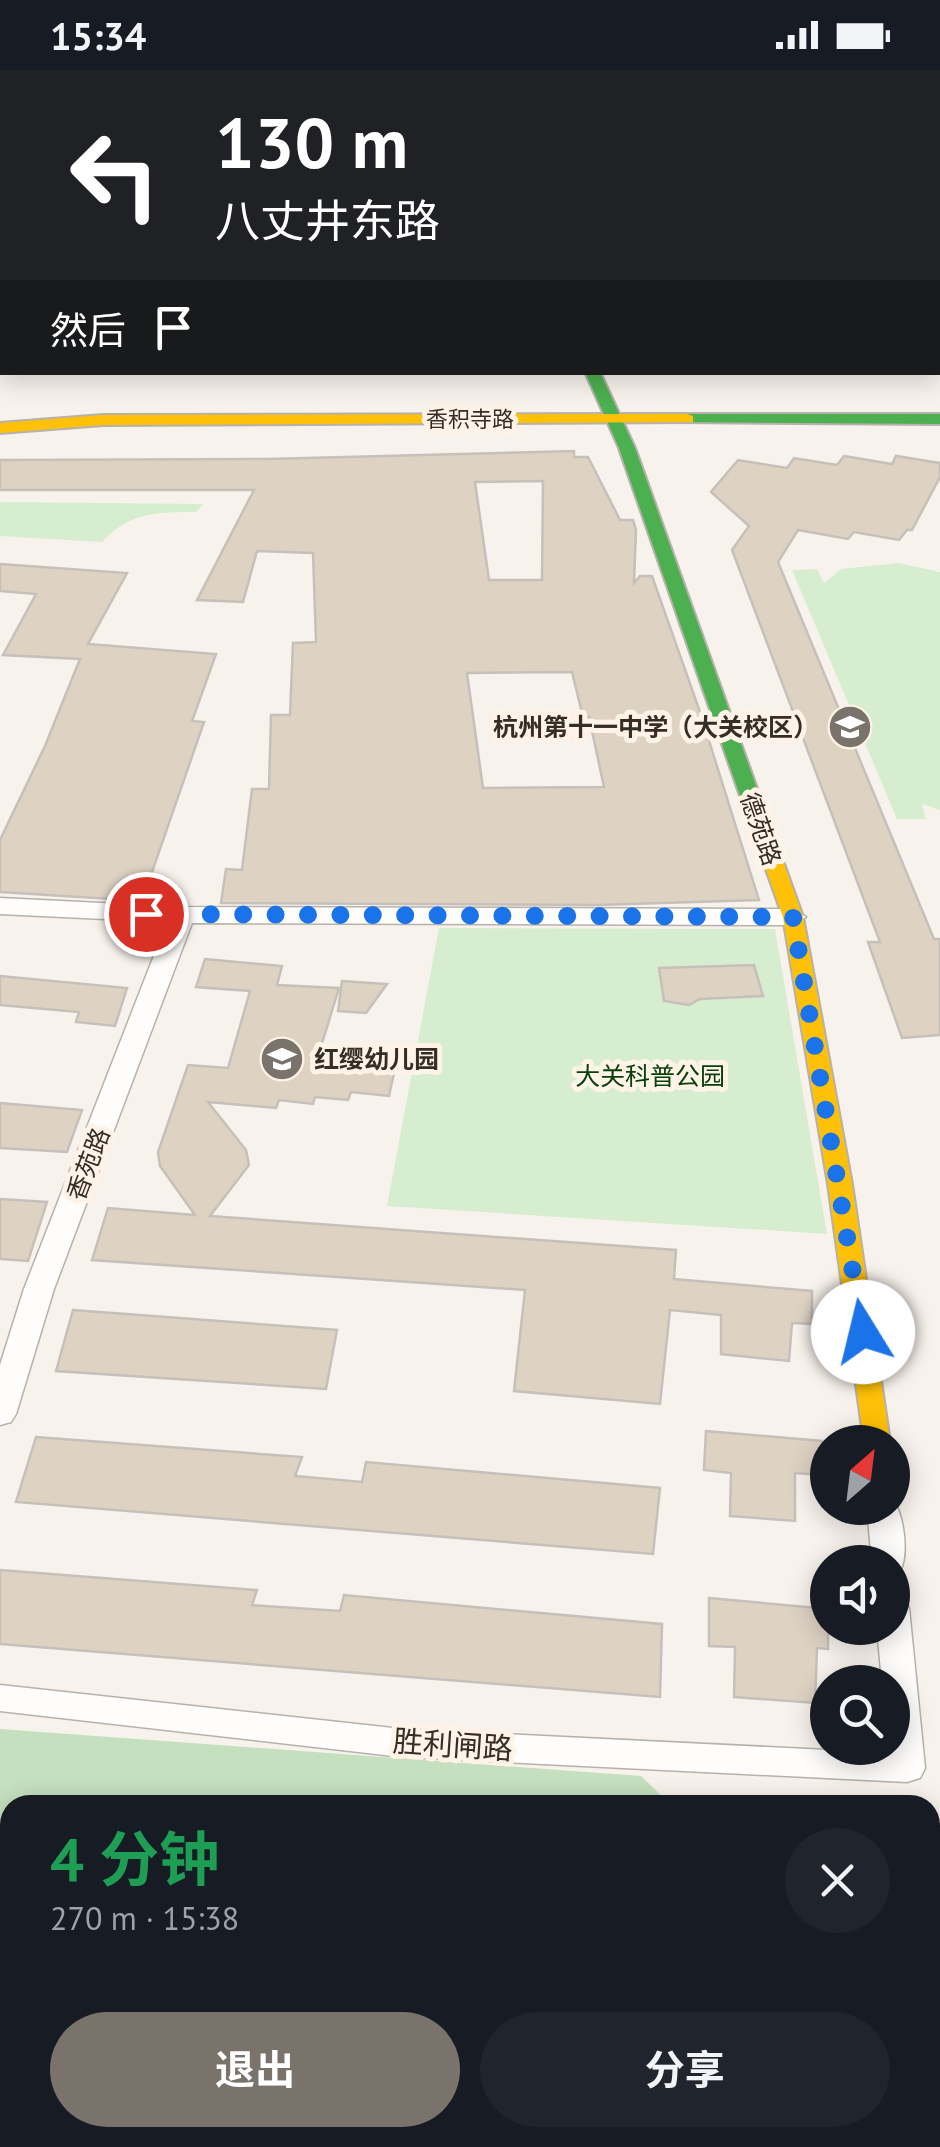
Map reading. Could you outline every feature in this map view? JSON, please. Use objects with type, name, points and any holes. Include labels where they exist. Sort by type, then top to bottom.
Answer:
[{"type":"street","name":"德苑路","points":[[594,375],[613,413],[793,917],[840,1184],[875,1425]]},
{"type":"street","name":"香积寺路","points":[[613,413],[940,400]]},
{"type":"street","name":"香积寺路","points":[[0,405],[75,404],[112,414]]},
{"type":"street","name":"香积寺路","points":[[0,428],[112,414],[613,413],[940,419]]},
{"type":"street","points":[[0,416],[112,414]]},
{"type":"street","points":[[0,906],[182,916],[793,917]]},
{"type":"street","name":"香苑路","points":[[0,1414],[39,1290],[182,916]]},
{"type":"street","name":"胜利闸路","points":[[0,1698],[402,1743],[907,1768],[895,1645]]},
{"type":"green space","points":[[0,502],[203,504],[196,512],[134,519],[102,542],[0,536]]},
{"type":"green space","points":[[898,563],[940,572],[940,810],[922,804],[926,819],[897,819],[792,570],[817,569],[824,583],[841,569]]},
{"type":"green space","name":"大关科普公园","points":[[439,928],[775,929],[827,1234],[387,1206]]},
{"type":"green space","points":[[0,1729],[641,1776],[661,1795],[0,1795]]},
{"type":"building","points":[[574,451],[574,457],[588,457],[620,520],[633,520],[634,583],[640,576],[652,576],[759,900],[597,905],[221,903],[226,869],[242,870],[252,789],[269,789],[271,715],[290,715],[293,643],[316,642],[313,553],[257,551],[243,602],[197,600],[254,490],[0,490],[0,460],[267,459]],"holes":[[[543,481],[542,580],[489,580],[475,482]],[[572,672],[583,717],[589,717],[604,787],[483,788],[467,673]]]},
{"type":"building","points":[[844,456],[892,464],[896,456],[940,463],[940,477],[912,530],[907,530],[899,540],[854,532],[848,539],[798,530],[778,562],[934,939],[940,939],[940,1035],[902,1038],[868,942],[880,942],[732,550],[749,526],[711,492],[738,460],[787,468],[794,458],[837,465]]},
{"type":"building","points":[[0,564],[127,573],[88,644],[216,654],[192,721],[204,722],[142,901],[0,892],[0,840],[45,746],[80,659],[3,655],[36,594],[0,591]]},
{"type":"building","points":[[205,959],[282,966],[277,985],[339,988],[316,1063],[395,1068],[389,1096],[351,1092],[348,1100],[315,1097],[313,1104],[279,1100],[276,1108],[208,1102],[246,1150],[249,1165],[210,1216],[676,1250],[674,1279],[812,1291],[812,1324],[792,1323],[789,1361],[721,1354],[721,1315],[670,1310],[660,1404],[514,1391],[525,1290],[92,1260],[108,1208],[195,1215],[160,1166],[158,1152],[188,1065],[228,1068],[250,991],[196,987]]},
{"type":"building","points":[[754,965],[763,996],[700,999],[689,1005],[664,1001],[659,968]]},
{"type":"building","points":[[0,976],[127,988],[115,1026],[76,1022],[79,1012],[0,1005]]},
{"type":"building","points":[[342,981],[387,984],[366,1013],[338,1011]]},
{"type":"building","points":[[0,1103],[82,1110],[67,1152],[0,1148]]},
{"type":"building","points":[[0,1199],[47,1202],[28,1261],[0,1259]]},
{"type":"building","points":[[73,1310],[337,1330],[326,1389],[56,1371]]},
{"type":"building","points":[[706,1431],[810,1440],[810,1474],[795,1473],[795,1521],[730,1516],[731,1473],[704,1470]]},
{"type":"building","points":[[36,1437],[302,1457],[295,1476],[362,1482],[366,1462],[660,1488],[653,1554],[16,1502]]},
{"type":"building","points":[[0,1570],[257,1590],[252,1605],[340,1611],[344,1595],[662,1624],[660,1697],[0,1644]]},
{"type":"building","points":[[709,1598],[810,1607],[810,1645],[828,1645],[828,1649],[817,1648],[816,1665],[810,1665],[810,1703],[734,1697],[735,1647],[709,1646]]},
{"type":"traffic: fast","points":[[593,375],[627,448],[763,833]]},
{"type":"traffic: fast","points":[[687,419],[940,419]]},
{"type":"traffic: slow","points":[[0,428],[103,420],[687,419]]},
{"type":"traffic: slow","points":[[763,833],[793,917],[840,1184],[875,1425]]},
{"type":"place","name":"杭州第十一中学（大关校区）","points":[[850,727]]},
{"type":"place","name":"红缨幼儿园","points":[[282,1059]]},
{"type":"route","points":[[146,914],[793,917],[863,1332]]}]
